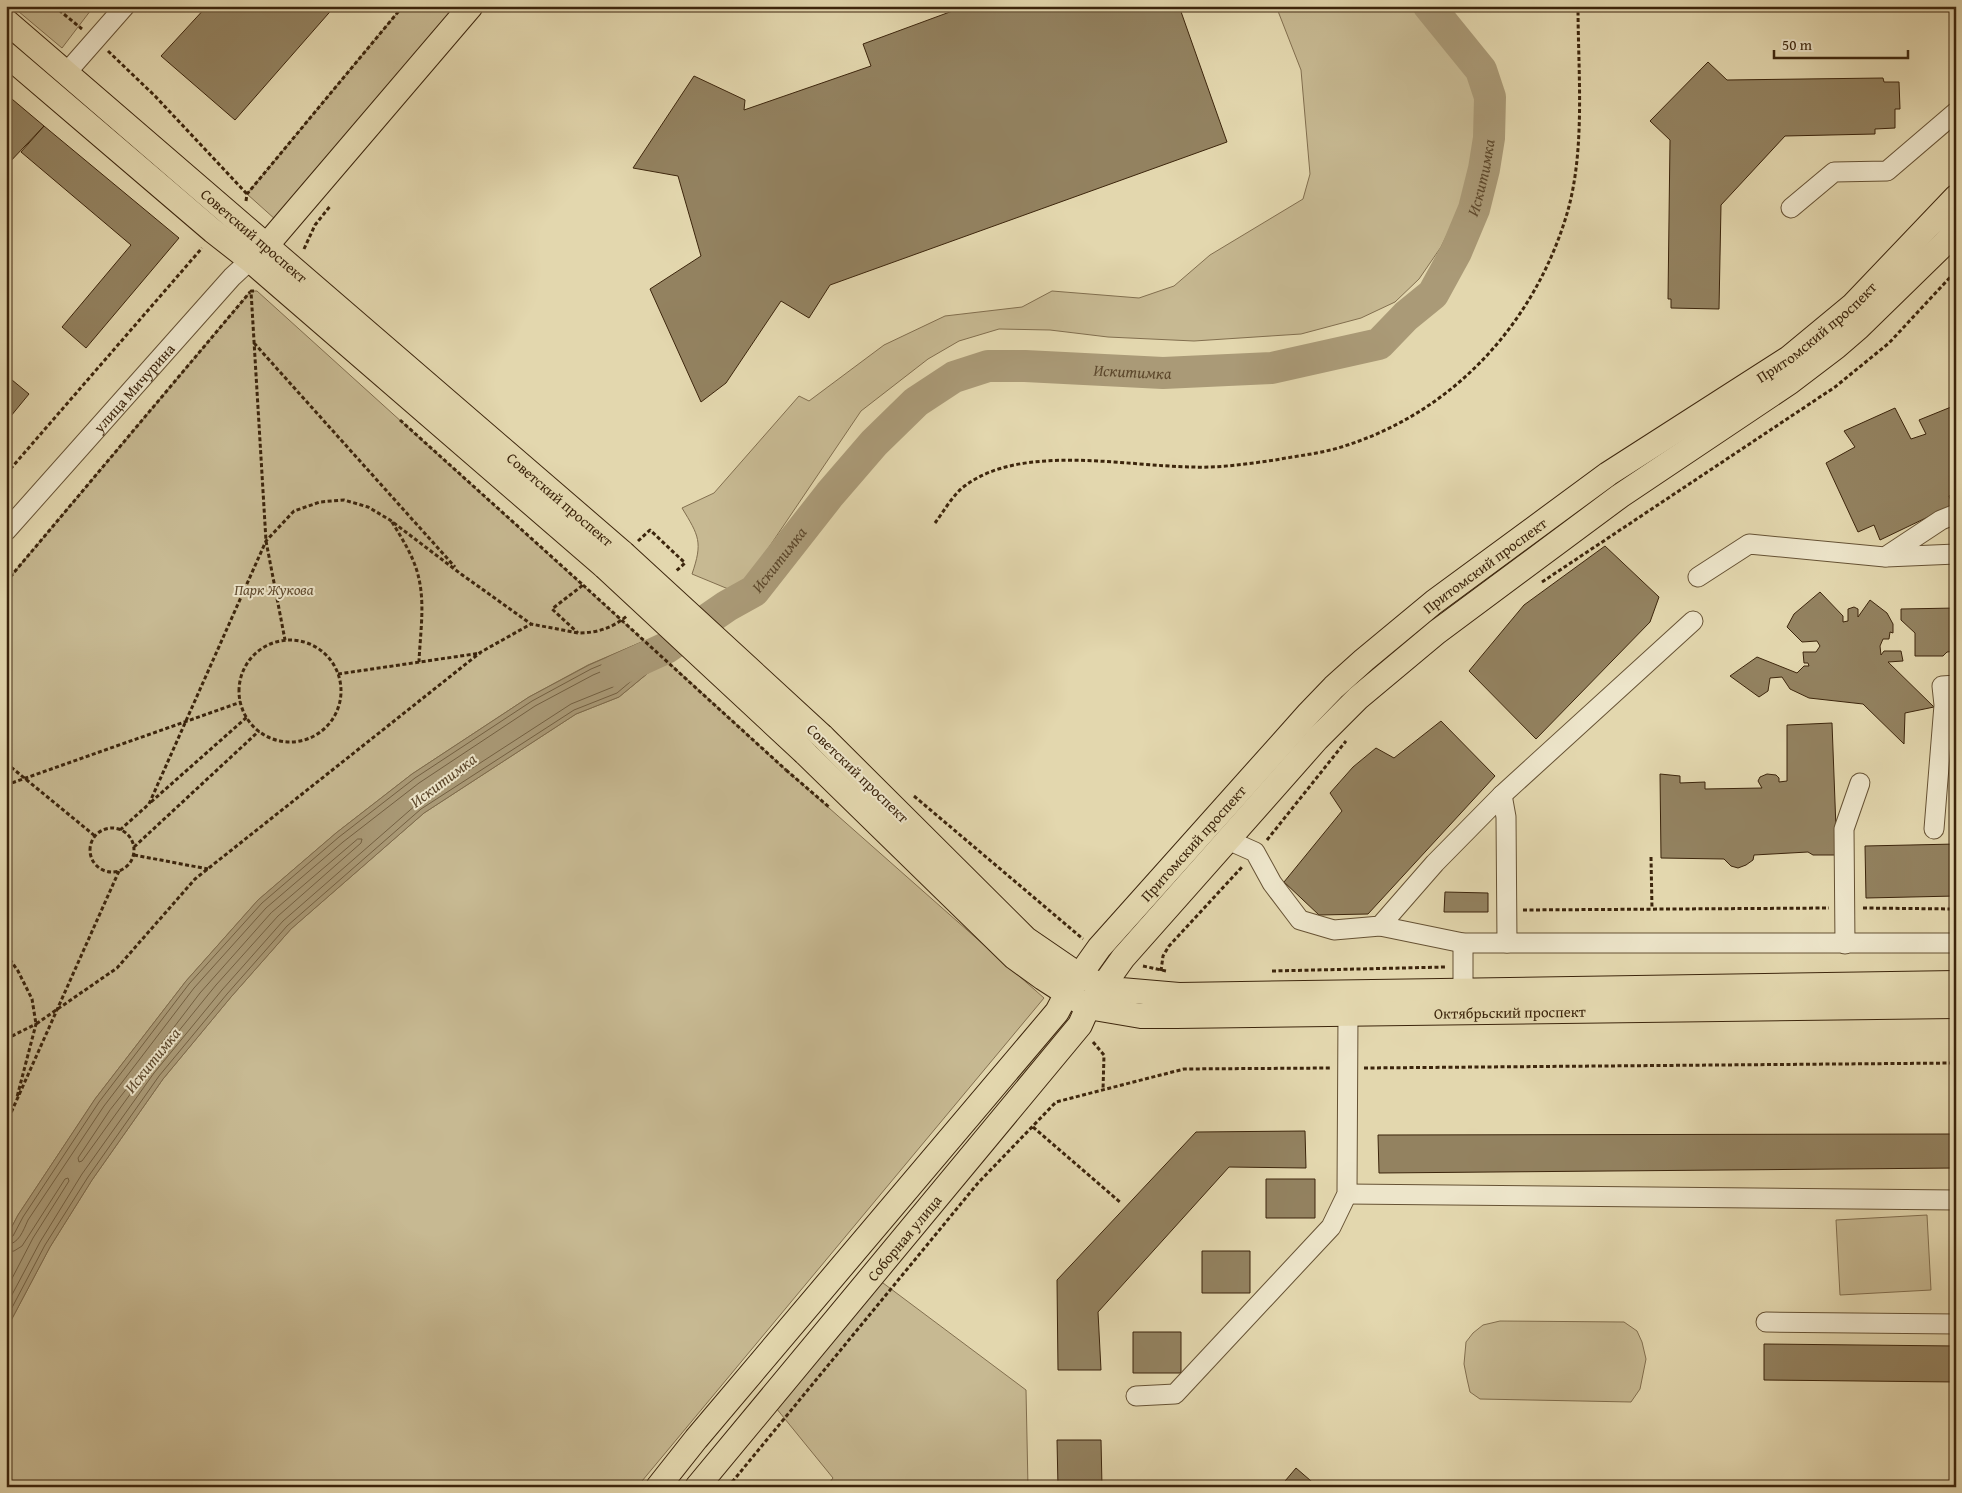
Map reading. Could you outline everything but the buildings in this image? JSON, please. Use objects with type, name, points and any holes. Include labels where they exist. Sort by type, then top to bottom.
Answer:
[{"type":"main road","points":[[258,253],[471,6]]},
{"type":"main road","name":"Советский проспект","points":[[6,21],[68,72],[258,253]]},
{"type":"main road","name":"Советский проспект","points":[[6,54],[213,231],[292,267],[621,555],[822,736],[1026,939],[1054,956],[1074,985]]},
{"type":"main road","name":"Притомский проспект","points":[[1074,985],[1099,948],[1247,782],[1334,687],[1364,660],[1434,602],[1608,474],[1789,358],[1853,305],[1956,197]]},
{"type":"main road","name":"Притомский проспект","points":[[1104,986],[1123,958],[1317,739],[1371,687],[1437,632],[1620,496],[1790,382],[1828,353],[1858,328],[1956,230]]},
{"type":"main road","name":"Советский проспект","points":[[621,555],[805,753],[1014,957],[1074,985],[1104,986]]},
{"type":"main road","name":"Октябрьский проспект","points":[[1104,986],[1121,990],[1179,995],[1956,983]]},
{"type":"main road","name":"Октябрьский проспект","points":[[1074,985],[1088,1007],[1141,1016],[1956,1006]]},
{"type":"main road","name":"Соборная улица","points":[[658,1487],[696,1439],[1057,1012],[1074,985]]},
{"type":"main road","name":"Соборная улица","points":[[697,1487],[1080,1025],[1088,1007],[1104,986]]},
{"type":"street","points":[[68,72],[125,6]]},
{"type":"street","points":[[1791,208],[1834,172],[1887,171],[1956,112]]},
{"type":"street","name":"улица Мичурина","points":[[6,531],[232,277],[258,253]]},
{"type":"street","points":[[1885,557],[1942,520],[1956,514]]},
{"type":"street","points":[[1698,577],[1749,544],[1885,557],[1956,554]]},
{"type":"street","points":[[1380,926],[1435,863],[1502,795],[1693,621]]},
{"type":"street","points":[[1934,829],[1944,705],[1942,686],[1956,685]]},
{"type":"street","points":[[1845,944],[1844,829],[1860,783]]},
{"type":"street","points":[[1502,795],[1506,817],[1507,942]]},
{"type":"street","points":[[1228,840],[1255,852],[1272,883],[1300,920],[1334,930],[1380,926],[1463,943],[1956,943]]},
{"type":"street","points":[[1463,943],[1464,990]]},
{"type":"street","points":[[1136,1396],[1175,1394],[1330,1227],[1347,1194],[1348,1014]]},
{"type":"street","points":[[1347,1194],[1956,1200]]},
{"type":"street","points":[[860,1245],[883,1261]]},
{"type":"street","points":[[1766,1322],[1956,1324]]},
{"type":"path","points":[[54,6],[96,40],[155,96],[247,194],[403,6]]},
{"type":"path","points":[[935,523],[963,486],[988,471],[1023,463],[1058,460],[1194,467],[1243,465],[1304,455],[1338,448],[1381,431],[1423,410],[1466,378],[1499,343],[1527,302],[1547,264],[1566,216],[1575,176],[1579,132],[1578,6]]},
{"type":"path","points":[[6,474],[202,248]]},
{"type":"path","points":[[1534,587],[1835,387],[1889,343],[1956,271]]},
{"type":"path","points":[[6,582],[251,291],[257,291]]},
{"type":"path","points":[[251,291],[266,541],[285,640]]},
{"type":"path","points":[[253,342],[461,574]]},
{"type":"path","points":[[398,418],[786,770]]},
{"type":"path","points":[[149,804],[266,541],[294,511],[320,502],[344,500],[368,507],[390,520],[531,624],[578,633],[604,630],[620,622],[635,609]]},
{"type":"path","points":[[390,520],[409,552],[419,579],[422,606],[419,662]]},
{"type":"path","points":[[621,555],[650,530],[685,562],[671,576]]},
{"type":"path","points":[[578,633],[552,609],[583,585]]},
{"type":"path","points":[[6,1039],[36,1024],[117,968],[195,879],[481,652],[531,624]]},
{"type":"path","points":[[285,640],[302,642],[317,648],[333,664],[338,674],[340,686],[338,708],[329,722],[316,734],[295,741],[273,738],[259,731],[247,717],[241,702],[240,684],[247,663],[264,647],[285,640]]},
{"type":"path","points":[[338,674],[481,652]]},
{"type":"path","points":[[6,785],[241,702]]},
{"type":"path","points":[[120,830],[247,717]]},
{"type":"path","points":[[134,847],[259,731]]},
{"type":"path","points":[[1161,970],[1164,956],[1169,946],[1273,834],[1350,736]]},
{"type":"path","points":[[6,763],[95,836]]},
{"type":"path","points":[[112,828],[120,830],[131,840],[134,847],[134,855],[131,862],[119,871],[111,873],[104,871],[92,861],[90,846],[95,836],[105,830],[112,828]]},
{"type":"path","points":[[134,855],[208,869]]},
{"type":"path","points":[[1651,856],[1652,909]]},
{"type":"path","points":[[6,1124],[119,871]]},
{"type":"path","points":[[1517,910],[1956,909]]},
{"type":"path","points":[[6,954],[18,971],[32,999],[36,1024],[15,1107]]},
{"type":"path","points":[[728,1487],[978,1183],[1056,1102],[1184,1069],[1956,1063]]},
{"type":"path","points":[[1033,1127],[1121,1203]]},
{"type":"green space","points":[[12,6],[94,6],[62,48]]},
{"type":"green space","points":[[403,6],[458,6],[276,220],[247,194]]},
{"type":"green space","points":[[1276,6],[1411,6],[1429,24],[1464,42],[1474,53],[1483,92],[1483,139],[1471,186],[1441,247],[1419,279],[1395,302],[1361,318],[1301,334],[1194,341],[1108,337],[1050,330],[999,329],[959,341],[928,359],[861,411],[738,593],[692,574],[698,540],[682,508],[714,493],[799,396],[809,401],[884,345],[945,316],[1022,307],[1052,291],[1139,298],[1174,286],[1210,255],[1303,199],[1310,174],[1301,70]]},
{"type":"green space","name":"Парк Жукова","points":[[251,291],[257,291],[644,641],[588,665],[529,697],[412,774],[336,833],[258,900],[186,981],[95,1099],[18,1215],[6,1238],[6,582]]},
{"type":"green space","points":[[665,659],[786,770],[1044,998],[637,1487],[6,1487],[6,1330],[50,1247],[92,1180],[163,1079],[231,997],[291,929],[424,813],[576,714],[619,697]]},
{"type":"green space","points":[[1927,1215],[1931,1290],[1840,1295],[1836,1220]]},
{"type":"green space","points":[[879,1280],[1026,1390],[1028,1487],[826,1487],[833,1478],[776,1408]]},
{"type":"green space","points":[[1500,1321],[1624,1322],[1637,1331],[1642,1342],[1646,1359],[1640,1389],[1631,1402],[1480,1399],[1470,1392],[1464,1364],[1466,1342],[1483,1325]]},
{"type":"water","points":[[644,641],[665,659],[619,697],[576,714],[424,813],[291,929],[231,997],[163,1079],[92,1180],[50,1247],[6,1330],[6,1238],[18,1215],[95,1099],[186,981],[258,900],[336,833],[412,774],[529,697],[589,665]]},
{"type":"waterway","name":"Искитимка","points":[[616,671],[666,648],[727,606],[754,591],[830,494],[874,443],[916,402],[954,377],[988,366],[1163,373],[1272,368],[1379,344],[1406,316],[1433,294],[1456,252],[1474,209],[1484,169],[1489,138],[1490,97],[1481,70],[1429,6]]}]
